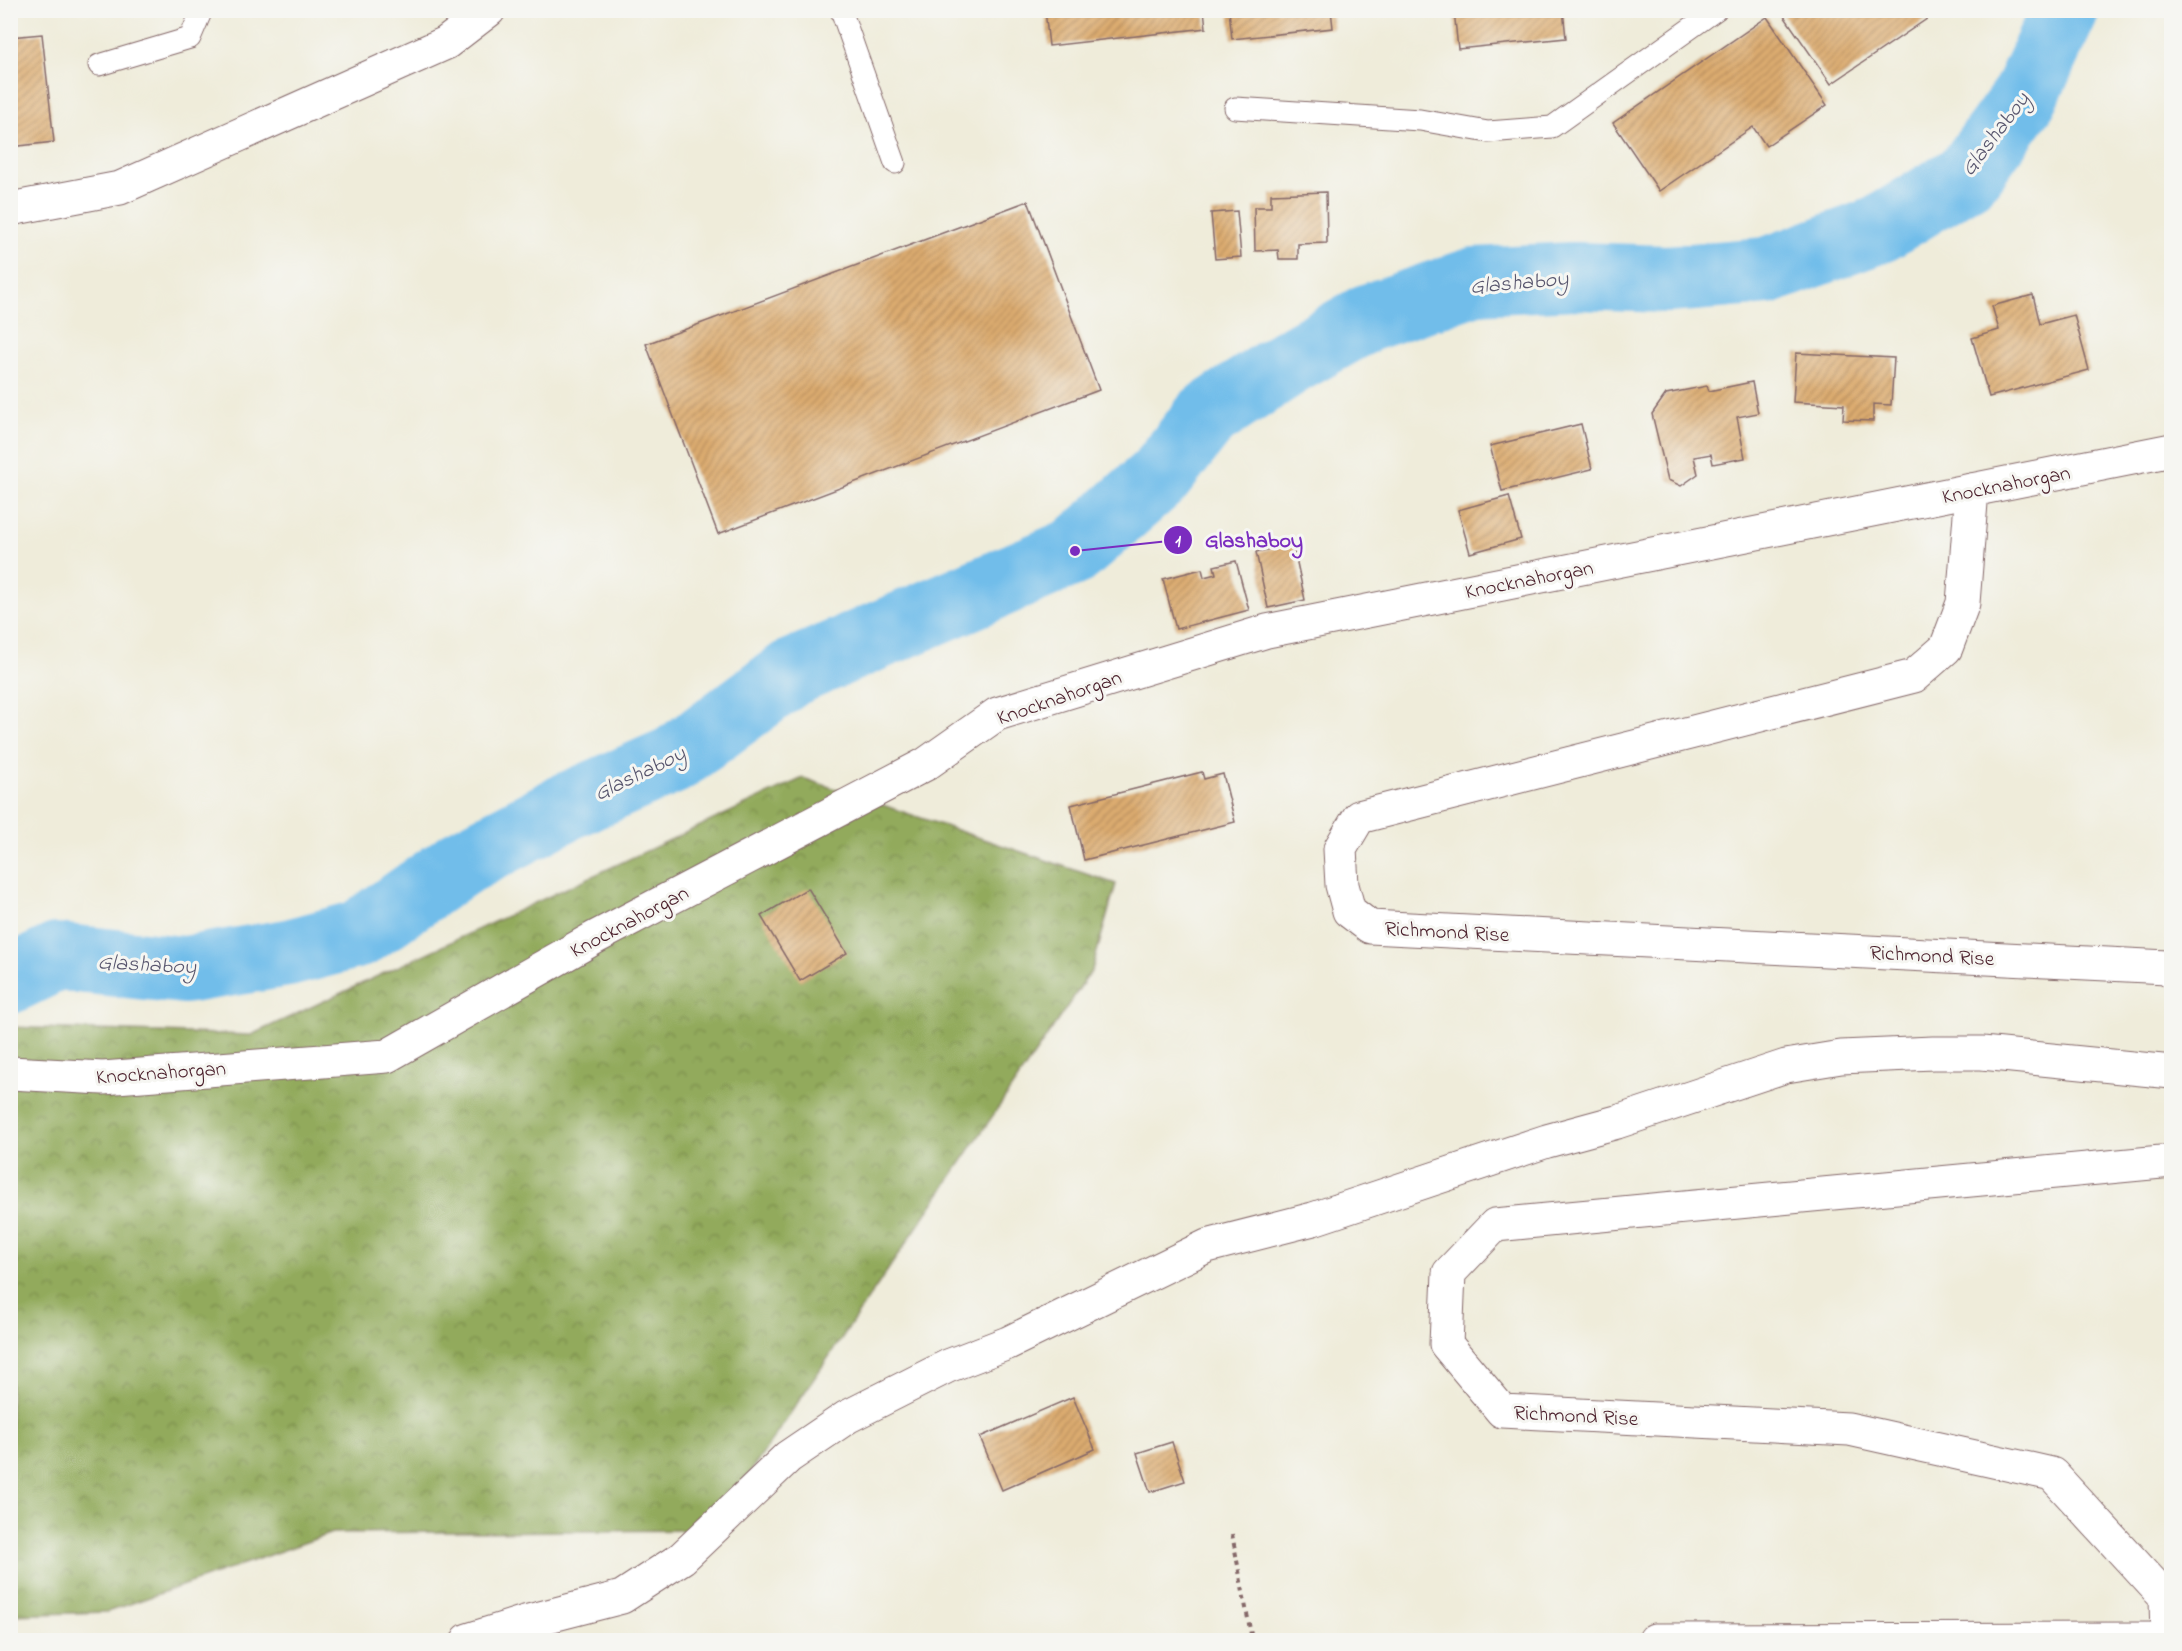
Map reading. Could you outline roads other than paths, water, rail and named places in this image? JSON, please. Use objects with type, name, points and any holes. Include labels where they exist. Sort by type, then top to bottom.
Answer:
[{"type":"street","points":[[10,209],[120,188],[446,43],[489,10]]},
{"type":"street","name":"Knocknahorgan","points":[[10,1073],[103,1078],[387,1056],[596,937],[926,764],[997,714],[1268,631],[2172,450]]},
{"type":"street","name":"Richmond Rise","points":[[1972,490],[1963,603],[1946,648],[1914,676],[1359,817],[1340,849],[1342,885],[1349,911],[1370,927],[2167,966],[2172,971]]},
{"type":"street","points":[[468,1641],[525,1622],[622,1597],[682,1558],[788,1457],[847,1417],[948,1366],[1008,1342],[1208,1246],[1313,1219],[1547,1141],[1617,1122],[1786,1066],[1841,1057],[1982,1053],[2172,1072]]},
{"type":"street","name":"Richmond Rise","points":[[2167,1640],[2166,1598],[2052,1474],[1849,1429],[1502,1411],[1446,1344],[1449,1273],[1495,1225],[2172,1161]]},
{"type":"street","points":[[1655,1641],[2167,1640]]},
{"type":"lane","points":[[99,65],[190,38],[202,10]]},
{"type":"lane","points":[[841,10],[895,163]]},
{"type":"lane","points":[[1235,108],[1420,120],[1488,132],[1552,127],[1716,10]]},
{"type":"waterway","name":"Glashaboy","points":[[10,980],[57,957],[184,970],[288,953],[359,934],[459,864],[568,806],[673,760],[791,673],[1075,551],[1160,476],[1207,416],[1291,361],[1367,318],[1475,281],[1574,276],[1668,279],[1767,271],[1880,229],[1968,175],[2024,98],[2065,10]]},
{"type":"place","name":"Glashaboy","points":[[1075,551]]}]
